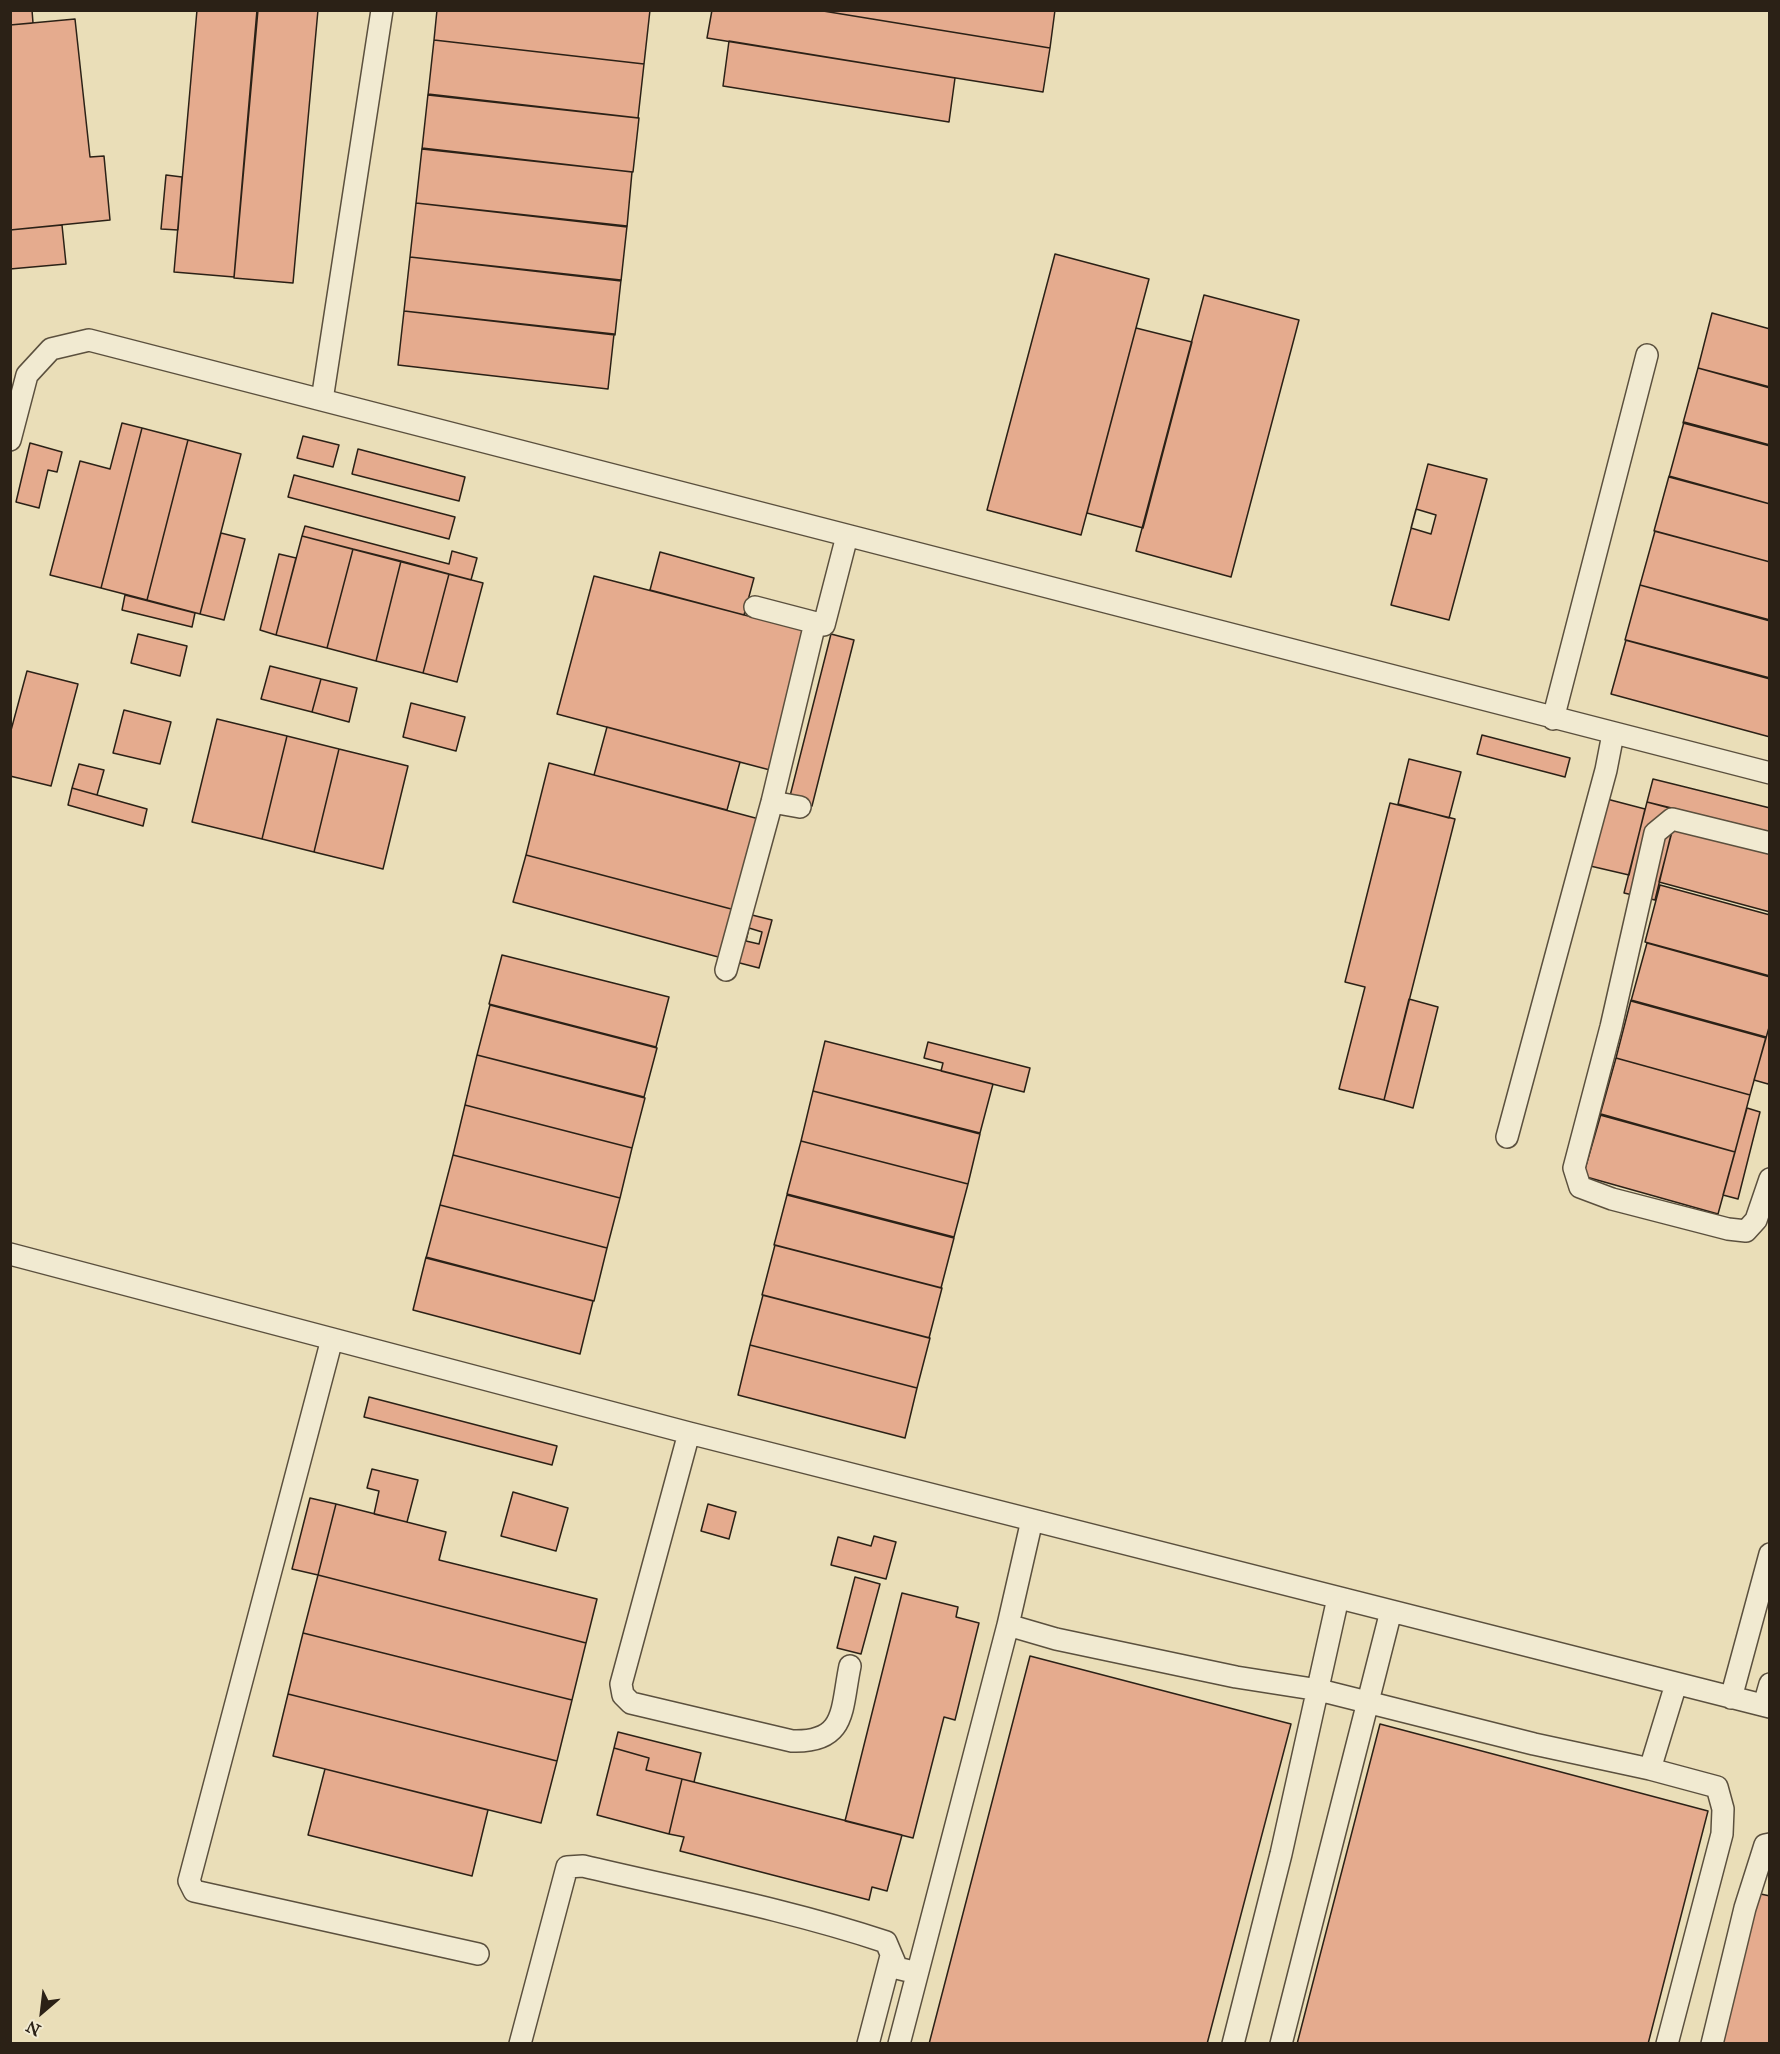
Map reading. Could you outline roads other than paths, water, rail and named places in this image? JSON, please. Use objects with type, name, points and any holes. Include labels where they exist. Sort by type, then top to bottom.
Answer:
[{"type":"street","points":[[322,400],[382,10]]},
{"type":"street","points":[[10,440],[27,375],[51,349],[88,340],[1553,719],[1770,773]]},
{"type":"street","points":[[1553,719],[1647,355]]},
{"type":"street","points":[[755,608],[824,625],[847,536]]},
{"type":"street","points":[[726,970],[772,802],[815,622]]},
{"type":"street","points":[[1507,1137],[1603,781],[1613,734]]},
{"type":"street","points":[[772,802],[800,807]]},
{"type":"street","points":[[1770,843],[1672,819],[1656,833],[1611,1027],[1574,1168],[1580,1187],[1612,1199],[1728,1229],[1746,1231],[1756,1220],[1770,1179]]},
{"type":"street","points":[[10,1254],[689,1433],[1731,1698],[1767,1706],[1770,1684]]},
{"type":"street","points":[[332,1339],[189,1881],[194,1891],[478,1954]]},
{"type":"street","points":[[689,1433],[621,1684],[623,1695],[631,1704],[792,1741],[811,1741],[826,1737],[839,1721],[850,1666]]},
{"type":"street","points":[[899,2043],[1008,1625],[1032,1520]]},
{"type":"street","points":[[1731,1698],[1770,1554]]},
{"type":"street","points":[[1233,2043],[1319,1690],[1338,1598]]},
{"type":"street","points":[[1281,2043],[1391,1611]]},
{"type":"street","points":[[1008,1625],[1056,1639],[1236,1677],[1319,1690],[1717,1787],[1723,1809],[1722,1834],[1667,2043]]},
{"type":"street","points":[[1650,1769],[1676,1684]]},
{"type":"street","points":[[1712,2043],[1745,1908],[1765,1845],[1770,1844]]},
{"type":"street","points":[[520,2043],[567,1867],[583,1866],[780,1911],[886,1942],[897,1968],[916,1973]]},
{"type":"street","points":[[868,2043],[891,1956]]}]
